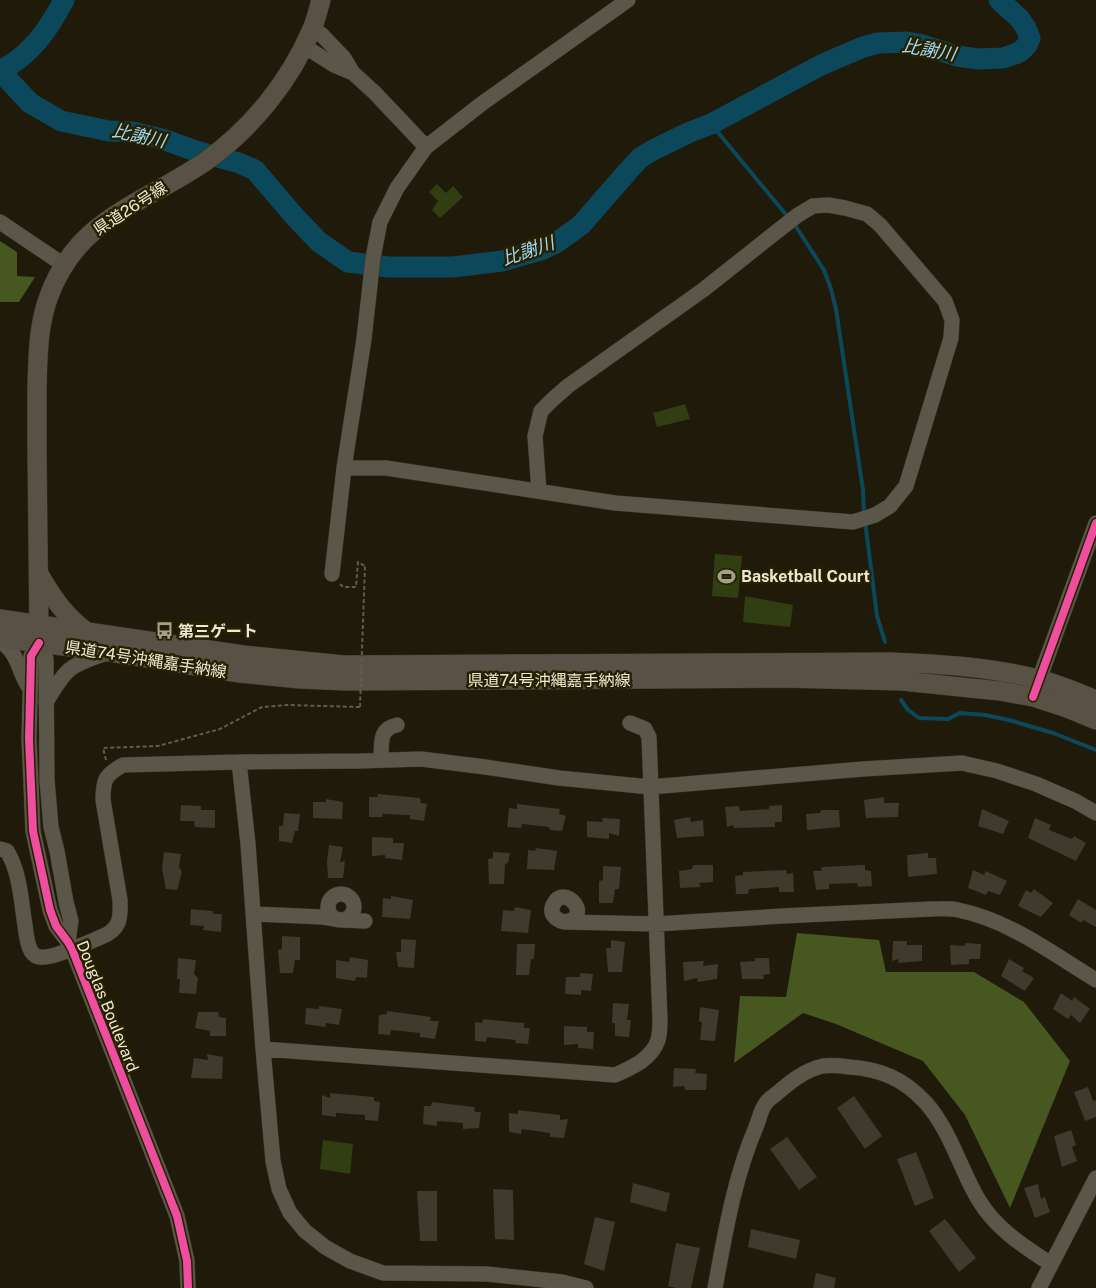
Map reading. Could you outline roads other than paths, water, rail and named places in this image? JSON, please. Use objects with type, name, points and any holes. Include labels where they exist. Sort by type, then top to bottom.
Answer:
[{"type":"main road","name":"県道26号線","points":[[39,634],[37,424],[39,342],[41,324],[49,296],[64,265],[89,234],[125,208],[207,160],[247,127],[276,91],[304,46],[321,0]]},
{"type":"main road","points":[[38,573],[50,594],[63,610],[87,632]]},
{"type":"main road","points":[[0,619],[39,634]]},
{"type":"main road","name":"県道74号沖縄嘉手納線","points":[[0,639],[39,634],[87,632],[243,655],[344,665],[890,662],[954,665],[1039,679],[1096,700]]},
{"type":"main road","name":"県道74号沖縄嘉手納線","points":[[39,634],[109,652],[239,674],[347,681],[784,678],[902,681],[1000,691],[1032,697],[1096,720]]},
{"type":"street","points":[[332,574],[344,468],[364,339],[373,258],[380,222],[397,188],[426,147],[484,102],[628,0]]},
{"type":"street","points":[[312,28],[321,34],[344,58],[353,73],[375,93],[426,147]]},
{"type":"street","points":[[304,46],[334,65],[353,73]]},
{"type":"street","points":[[344,468],[386,468],[539,491],[615,502],[853,522],[875,515],[890,506],[906,486],[951,338],[952,320],[945,301],[880,225],[867,214],[828,205],[813,206],[798,215],[703,290],[568,386],[541,411],[536,436],[539,491]]},
{"type":"street","points":[[0,222],[64,265]]},
{"type":"street","points":[[1032,697],[1096,523]]},
{"type":"street","name":"Douglas Boulevard","points":[[39,634],[30,656],[29,739],[33,831],[50,910],[56,926],[70,945],[177,1216],[187,1261],[188,1288]]},
{"type":"street","name":"Douglas Boulevard","points":[[39,634],[46,659],[49,807],[71,922],[70,945]]},
{"type":"street","name":"Douglas Boulevard","points":[[0,639],[14,654],[22,677],[30,689]]},
{"type":"street","points":[[46,702],[61,679],[70,670],[109,652]]},
{"type":"street","points":[[263,1049],[614,1075],[633,1067],[649,1054],[657,1042],[660,1032],[660,1020],[648,737],[645,729],[630,723]]},
{"type":"street","points":[[381,760],[384,732],[390,727],[397,725]]},
{"type":"street","points":[[0,849],[7,851],[16,872],[27,940],[32,952],[38,957],[46,958],[70,945],[107,935],[117,926],[121,914],[120,900],[103,800],[103,785],[110,772],[123,764],[421,759],[559,778],[650,787],[863,769],[962,763],[997,771],[1036,784],[1075,801],[1096,813]]},
{"type":"street","points":[[239,762],[254,914],[273,1161],[279,1190],[290,1213],[306,1231],[325,1246],[350,1261],[383,1273],[487,1274],[562,1282],[586,1288]]},
{"type":"street","points":[[564,922],[656,924],[782,916],[956,909],[978,915],[1009,928],[1096,980]]},
{"type":"street","points":[[254,914],[365,921]]},
{"type":"street","points":[[715,1288],[733,1199],[747,1148],[766,1102],[806,1072],[823,1066],[873,1070],[893,1077],[909,1088],[925,1102],[938,1119],[978,1200],[991,1217],[1002,1230],[1051,1264]]},
{"type":"street","points":[[1038,1288],[1096,1178]]},
{"type":"waterway","points":[[0,71],[11,65],[38,41],[52,22],[64,0]]},
{"type":"waterway","name":"比謝川","points":[[0,71],[30,103],[61,121],[109,131],[132,132],[162,139],[239,163],[255,170],[319,242],[348,262],[388,267],[453,267],[502,261],[541,250],[556,243],[581,225],[640,158],[690,132],[711,124],[821,65],[863,47],[878,43],[907,42],[957,56],[978,59],[1003,58],[1015,54],[1027,45],[1030,38],[1019,18],[999,0]]},
{"type":"waterway","points":[[711,124],[788,217]]},
{"type":"waterway","points":[[793,222],[824,270],[836,309],[863,490],[864,514]]},
{"type":"waterway","points":[[865,521],[877,616],[885,642]]},
{"type":"waterway","points":[[901,700],[908,710],[919,718],[948,719],[960,713],[985,715],[1053,733],[1096,750]]},
{"type":"place","name":"Basketball Court","points":[[727,576]]},
{"type":"place","name":"第三ゲート","points":[[164,631]]}]
